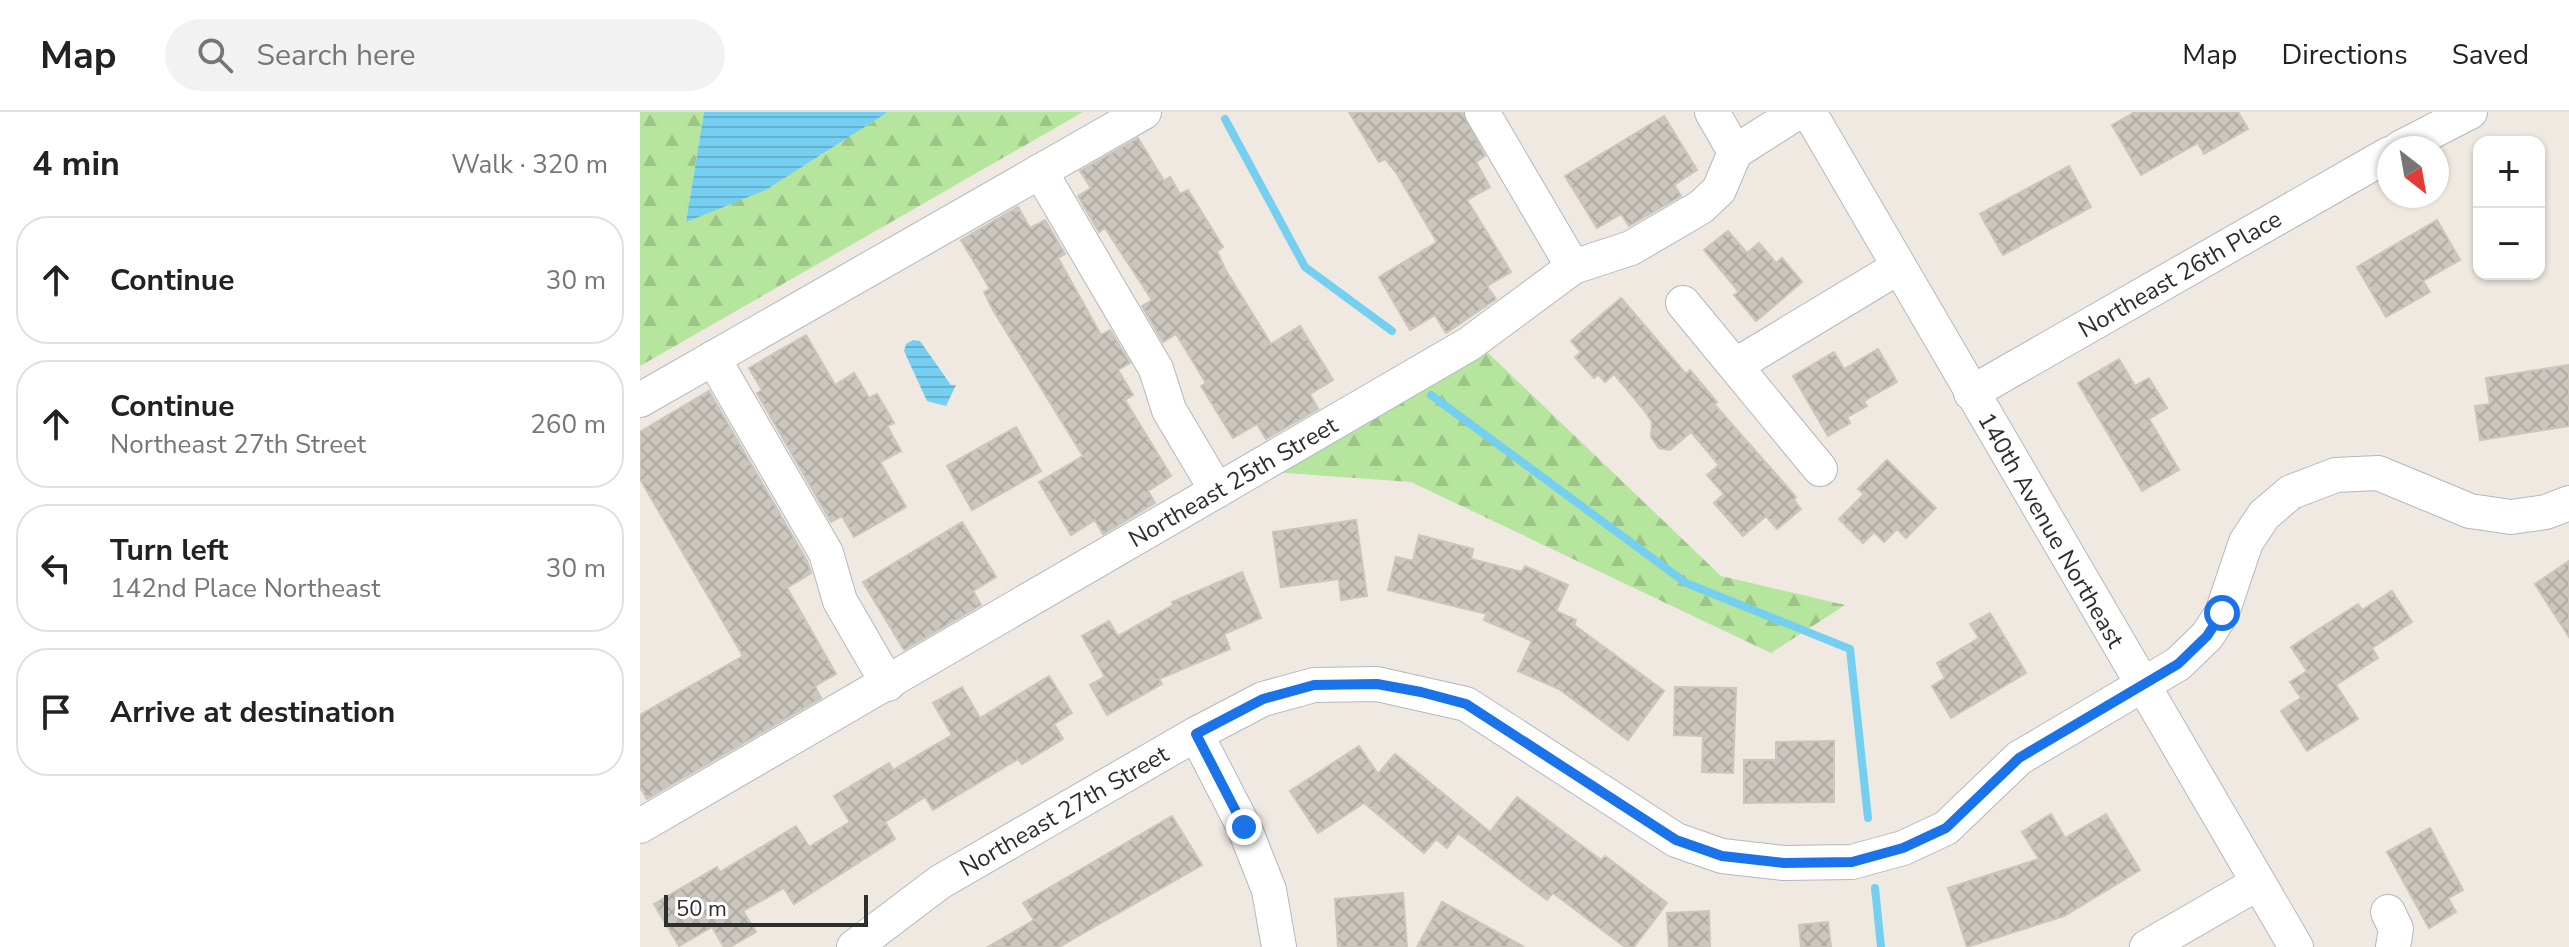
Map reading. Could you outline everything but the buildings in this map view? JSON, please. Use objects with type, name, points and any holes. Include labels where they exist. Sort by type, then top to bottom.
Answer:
[{"type":"street","points":[[640,400],[1144,112]]},
{"type":"street","points":[[1482,112],[1573,267]]},
{"type":"street","points":[[1712,112],[1735,152],[1798,112]]},
{"type":"street","name":"140th Avenue Northeast","points":[[1809,112],[1897,268],[2296,947]]},
{"type":"street","points":[[2423,136],[2470,112]]},
{"type":"street","name":"Northeast 25th Street","points":[[640,826],[1469,344],[1573,267],[1631,248],[1701,207],[1719,190],[1735,152]]},
{"type":"street","name":"Northeast 26th Place","points":[[1971,393],[2377,161]]},
{"type":"street","points":[[1040,171],[1156,369],[1169,410],[1217,491]]},
{"type":"street","points":[[1736,365],[1897,268]]},
{"type":"street","points":[[1683,303],[1820,469]]},
{"type":"street","points":[[713,358],[826,553],[840,601],[888,684]]},
{"type":"street","name":"Northeast 27th Street","points":[[854,947],[940,882],[1196,734],[1263,699],[1314,685],[1377,684],[1466,704],[1676,840],[1722,856],[1784,863],[1852,862],[1903,848],[1946,828],[2019,758],[2178,664],[2207,636],[2222,613],[2246,542],[2264,515],[2291,492],[2336,475],[2378,473],[2470,511],[2511,517],[2546,512],[2569,503]]},
{"type":"street","points":[[1196,734],[1244,827],[1264,878],[1279,947]]},
{"type":"street","points":[[2147,947],[2258,883]]},
{"type":"street","points":[[2388,912],[2396,929],[2393,947]]},
{"type":"green space","points":[[640,112],[704,112],[686,221],[766,190],[888,112],[1083,112],[640,366]]},
{"type":"green space","points":[[1484,349],[1721,576],[1845,605],[1771,653],[1411,482],[1272,472]]},
{"type":"water","points":[[704,112],[888,112],[766,190],[686,222]]},
{"type":"water","points":[[913,340],[920,341],[951,385],[956,385],[946,406],[927,401],[904,351],[906,344]]},
{"type":"waterway","points":[[1225,119],[1305,267],[1392,331]]},
{"type":"waterway","points":[[1431,395],[1686,583],[1850,649],[1868,818]]},
{"type":"waterway","points":[[1875,888],[1881,947]]},
{"type":"route","points":[[1244,827],[1196,734],[1263,699],[1314,685],[1377,684],[1466,704],[1676,840],[1722,856],[1784,863],[1852,862],[1903,848],[1946,828],[2019,758],[2178,664],[2207,636],[2222,613]]}]
